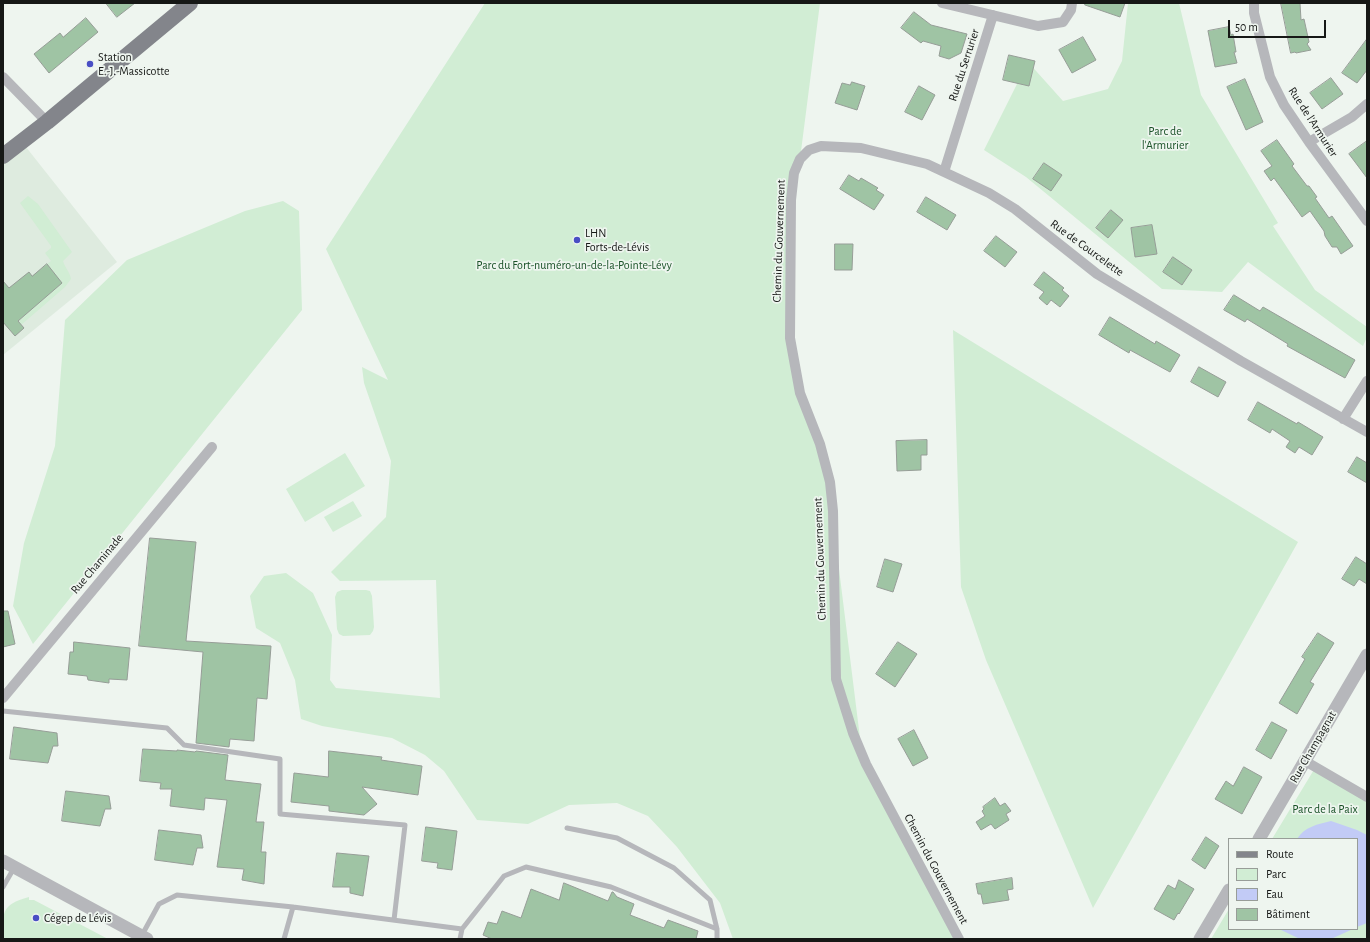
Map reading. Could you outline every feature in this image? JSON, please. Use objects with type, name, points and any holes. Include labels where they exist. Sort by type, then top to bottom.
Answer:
[{"type":"main road","points":[[3,156],[47,122],[190,3]]},
{"type":"street","name":"Rue du Serrurier","points":[[942,3],[993,15],[944,172]]},
{"type":"street","points":[[993,15],[1038,26],[1063,22],[1071,10],[1072,3]]},
{"type":"street","name":"Rue de l'Armurier","points":[[1254,3],[1254,13],[1270,77],[1284,105],[1367,221]]},
{"type":"street","points":[[3,77],[47,122]]},
{"type":"street","points":[[1309,142],[1352,116],[1367,104]]},
{"type":"street","name":"Rue de Courcelette","points":[[821,146],[861,148],[927,164],[989,193],[1015,209],[1097,274],[1241,361],[1367,432]]},
{"type":"street","name":"Chemin du Gouvernement","points":[[821,146],[809,150],[800,159],[794,173],[791,200],[790,338],[800,393],[820,444],[830,482],[833,511],[836,679],[852,733],[866,764],[958,939]]},
{"type":"street","points":[[1343,419],[1367,381]]},
{"type":"street","name":"Rue Chaminade","points":[[3,698],[212,448]]},
{"type":"street","name":"Rue Champagnat","points":[[1260,838],[1367,655]]},
{"type":"street","points":[[1305,761],[1367,797]]},
{"type":"street","points":[[8,864],[144,938]]},
{"type":"street","points":[[1200,939],[1228,892]]},
{"type":"lane","points":[[3,711],[167,728],[184,745],[280,759],[280,814],[405,825],[394,920]]},
{"type":"lane","points":[[567,828],[617,838],[674,868],[710,900],[717,929],[717,939]]},
{"type":"lane","points":[[3,887],[8,864]]},
{"type":"lane","points":[[460,939],[462,929],[504,876],[526,867],[611,887],[717,929]]},
{"type":"lane","points":[[144,938],[159,904],[177,895],[293,907],[462,929]]},
{"type":"lane","points":[[284,939],[293,907]]},
{"type":"shaded area","points":[[22,142],[117,262],[3,355],[3,156]]},
{"type":"green space","name":"Parc du Fort-numéro-un-de-la-Pointe-Lévy","points":[[485,3],[820,3],[800,159],[794,173],[793,362],[820,444],[837,553],[861,746],[962,939],[733,939],[720,903],[677,847],[648,816],[617,803],[569,805],[528,824],[477,820],[444,771],[425,755],[392,738],[322,726],[301,719],[295,680],[280,643],[256,628],[250,596],[264,576],[286,573],[313,593],[332,635],[330,680],[336,688],[440,698],[436,580],[340,581],[331,572],[386,517],[391,461],[364,383],[362,367],[388,380],[326,249]]},
{"type":"green space","name":"Parc de l'Armurier","points":[[1128,3],[1179,3],[1201,95],[1278,223],[1273,226],[1315,290],[1367,327],[1367,337],[1363,346],[1248,262],[1222,292],[1162,289],[1026,177],[984,150],[1028,62],[1063,101],[1108,89],[1122,61]]},
{"type":"green space","points":[[28,196],[38,204],[72,252],[63,261],[71,279],[65,287],[21,325],[18,321],[62,283],[47,264],[51,261],[45,253],[51,248],[51,246],[20,203]]},
{"type":"green space","points":[[283,201],[299,211],[302,310],[33,644],[13,606],[24,543],[55,446],[65,320],[127,260],[245,211]]},
{"type":"green space","points":[[953,330],[1298,542],[1093,908],[986,660],[961,587]]},
{"type":"green space","points":[[345,453],[365,486],[305,522],[286,489]]},
{"type":"green space","points":[[353,501],[362,516],[333,532],[324,517]]},
{"type":"green space","points":[[342,590],[370,591],[372,596],[374,627],[370,635],[343,636],[339,634],[337,629],[335,597],[337,592]]},
{"type":"green space","name":"Parc de la Paix","points":[[1315,768],[1367,800],[1367,939],[1211,939],[1228,911],[1228,930],[1358,930],[1358,838],[1273,838]]},
{"type":"green space","name":"Cégep de Lévis","points":[[29,897],[29,900],[34,900],[108,939],[3,939],[5,911],[13,903]]},
{"type":"water","points":[[1331,821],[1367,835],[1367,923],[1358,927],[1358,838],[1298,838],[1307,829]]},
{"type":"water","points":[[1281,930],[1351,930],[1331,939],[1300,939]]},
{"type":"building","points":[[106,3],[135,3],[117,17]]},
{"type":"building","points":[[1085,3],[1125,3],[1120,17],[1085,5]]},
{"type":"building","points":[[1281,3],[1300,3],[1301,20],[1304,19],[1309,42],[1307,44],[1311,50],[1291,53]]},
{"type":"building","points":[[914,12],[931,25],[967,34],[961,53],[949,59],[939,56],[941,46],[923,41],[921,43],[901,28]]},
{"type":"building","points":[[86,18],[98,32],[49,73],[34,54],[60,33],[63,37]]},
{"type":"building","points":[[1229,27],[1231,35],[1233,34],[1236,52],[1234,52],[1237,63],[1215,67],[1208,31]]},
{"type":"building","points":[[1083,37],[1096,60],[1072,73],[1059,50]]},
{"type":"building","points":[[1367,39],[1367,70],[1357,83],[1342,73]]},
{"type":"building","points":[[1009,55],[1035,61],[1029,86],[1003,80]]},
{"type":"building","points":[[1331,78],[1343,94],[1322,109],[1310,93]]},
{"type":"building","points":[[1245,79],[1263,122],[1246,130],[1227,87]]},
{"type":"building","points":[[852,82],[865,86],[857,110],[835,103],[842,83],[850,85]]},
{"type":"building","points":[[919,86],[935,95],[922,120],[905,112]]},
{"type":"building","points":[[1277,140],[1294,164],[1292,166],[1317,197],[1315,198],[1329,218],[1332,216],[1353,246],[1341,254],[1337,247],[1332,247],[1325,236],[1324,231],[1310,211],[1302,217],[1274,178],[1271,181],[1264,171],[1272,166],[1261,151]]},
{"type":"building","points":[[1367,141],[1367,178],[1349,154]]},
{"type":"building","points":[[1044,163],[1062,175],[1051,191],[1033,179]]},
{"type":"building","points":[[849,175],[859,181],[861,178],[878,188],[876,190],[884,195],[874,210],[840,189]]},
{"type":"building","points":[[926,197],[956,215],[947,230],[917,212]]},
{"type":"building","points":[[1111,210],[1123,220],[1108,238],[1096,228]]},
{"type":"building","points":[[1152,225],[1157,254],[1135,257],[1131,228]]},
{"type":"building","points":[[996,236],[1017,252],[1005,267],[984,251]]},
{"type":"building","points":[[835,244],[853,244],[852,270],[835,270]]},
{"type":"building","points":[[1173,257],[1192,270],[1182,285],[1163,272]]},
{"type":"building","points":[[47,264],[62,283],[18,321],[24,328],[15,336],[3,322],[3,281],[9,288],[29,272],[32,276]]},
{"type":"building","points":[[1044,272],[1064,288],[1062,290],[1069,296],[1060,307],[1051,300],[1047,305],[1039,298],[1044,292],[1034,285]]},
{"type":"building","points":[[1234,295],[1260,311],[1263,307],[1355,360],[1345,378],[1287,346],[1288,344],[1247,319],[1245,322],[1224,310]]},
{"type":"building","points":[[1110,317],[1155,344],[1156,341],[1180,355],[1170,372],[1130,350],[1129,353],[1099,335]]},
{"type":"building","points":[[1199,367],[1226,382],[1218,397],[1191,382]]},
{"type":"building","points":[[1258,402],[1297,424],[1298,422],[1323,437],[1312,455],[1299,447],[1295,453],[1286,447],[1290,441],[1272,429],[1270,433],[1248,420]]},
{"type":"building","points":[[927,440],[927,455],[921,455],[921,470],[897,471],[896,441]]},
{"type":"building","points":[[1357,457],[1367,463],[1367,483],[1348,472]]},
{"type":"building","points":[[150,538],[196,542],[186,641],[271,646],[267,699],[257,698],[254,741],[230,739],[229,747],[196,743],[203,652],[139,646]]},
{"type":"building","points":[[1356,557],[1367,564],[1367,584],[1359,579],[1354,586],[1342,579]]},
{"type":"building","points":[[885,559],[902,564],[893,592],[877,587]]},
{"type":"building","points":[[3,611],[8,611],[15,644],[3,647]]},
{"type":"building","points":[[1318,633],[1334,643],[1310,682],[1314,684],[1297,714],[1279,703],[1305,659],[1302,657]]},
{"type":"building","points":[[74,642],[130,648],[127,680],[109,679],[109,683],[88,680],[87,676],[68,674],[70,652],[73,652]]},
{"type":"building","points":[[898,642],[917,654],[895,687],[876,674]]},
{"type":"building","points":[[1272,722],[1287,730],[1271,759],[1256,750]]},
{"type":"building","points":[[14,727],[57,733],[58,746],[53,746],[48,763],[10,759]]},
{"type":"building","points":[[914,730],[928,758],[913,766],[898,739]]},
{"type":"building","points":[[143,749],[196,751],[228,755],[225,780],[261,784],[256,822],[264,822],[261,852],[266,852],[264,884],[242,880],[244,869],[217,867],[227,800],[205,798],[204,810],[170,806],[172,789],[160,789],[161,783],[140,781]]},
{"type":"building","points":[[329,751],[382,757],[381,760],[422,766],[418,795],[362,787],[377,804],[364,815],[329,811],[329,806],[291,802],[294,773],[328,777]]},
{"type":"building","points":[[1244,767],[1262,777],[1242,814],[1215,799],[1226,781],[1233,786]]},
{"type":"building","points":[[66,791],[109,796],[111,809],[105,809],[100,826],[62,821]]},
{"type":"building","points":[[995,798],[1000,806],[1005,803],[1011,811],[1006,814],[1009,820],[995,829],[991,824],[981,830],[976,822],[985,816],[982,811],[984,809],[983,807]]},
{"type":"building","points":[[426,827],[457,831],[452,870],[437,868],[438,863],[422,861]]},
{"type":"building","points":[[159,830],[201,835],[203,848],[197,848],[193,865],[155,860]]},
{"type":"building","points":[[1206,837],[1219,846],[1205,869],[1192,860]]},
{"type":"building","points":[[337,853],[369,856],[363,896],[350,893],[350,887],[333,887]]},
{"type":"building","points":[[1012,878],[1013,889],[1007,890],[1009,900],[983,904],[981,894],[978,894],[976,884]]},
{"type":"building","points":[[1179,880],[1194,889],[1174,920],[1154,909],[1168,885],[1175,889]]},
{"type":"building","points":[[564,883],[608,901],[613,892],[617,897],[634,904],[630,915],[664,928],[668,920],[698,931],[696,939],[492,939],[483,935],[488,922],[497,924],[502,911],[521,918],[531,889],[559,900]]},
{"type":"place","name":"Station E.-J.-Massicotte","points":[[90,64]]},
{"type":"place","name":"LHN Forts-de-Lévis","points":[[577,240]]},
{"type":"place","name":"Cégep de Lévis","points":[[36,918]]}]
